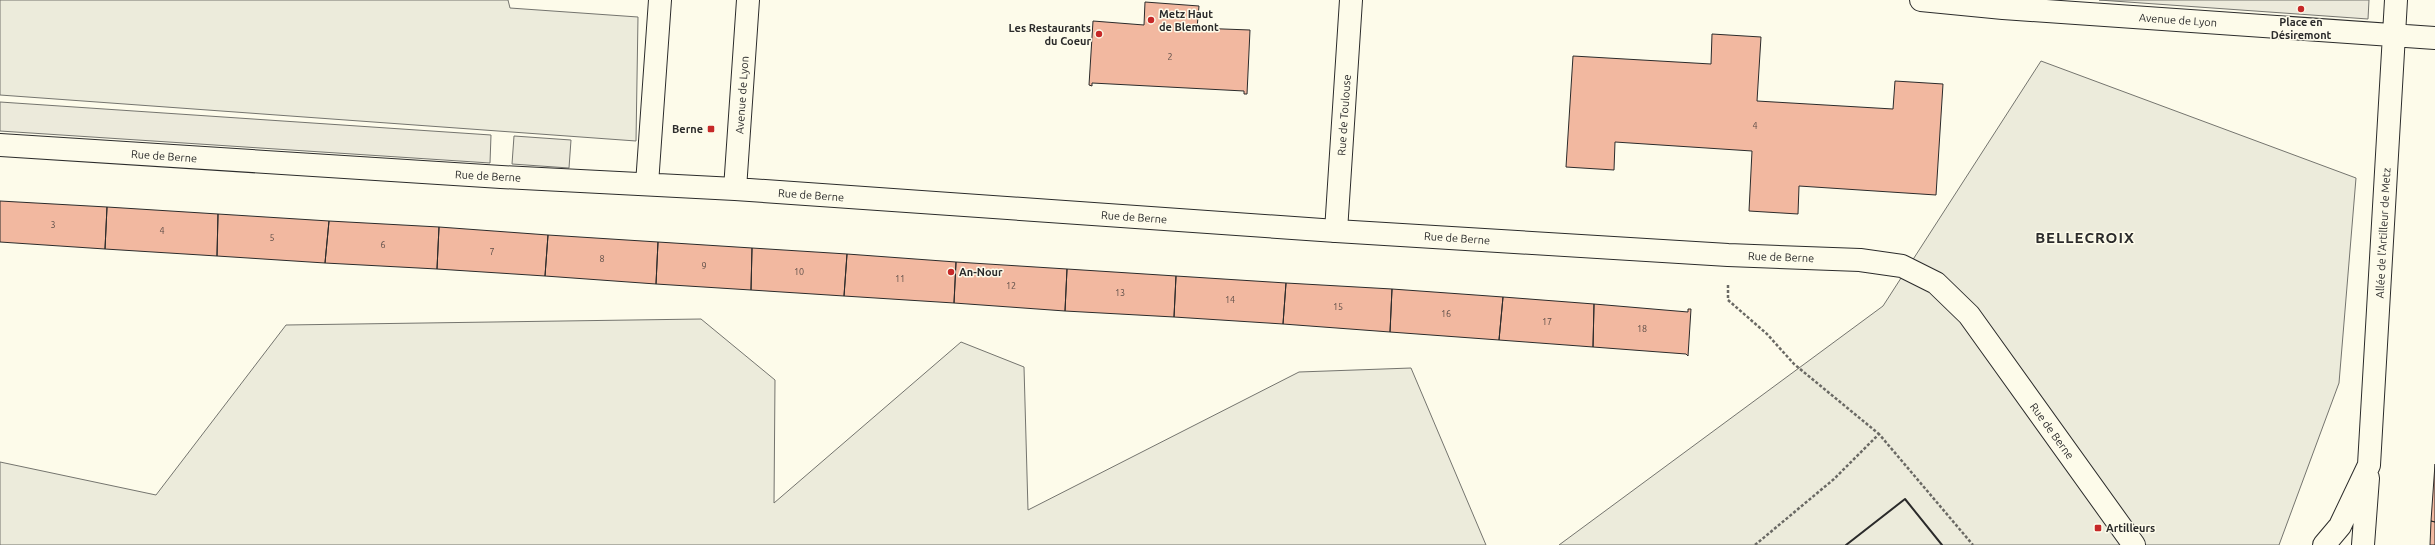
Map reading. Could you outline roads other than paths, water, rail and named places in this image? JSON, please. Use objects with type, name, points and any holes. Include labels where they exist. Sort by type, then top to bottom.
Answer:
[{"type":"street","points":[[647,184],[660,0]]},
{"type":"street","name":"Avenue de Lyon","points":[[735,189],[748,0]]},
{"type":"street","name":"Rue de Toulouse","points":[[1336,231],[1351,0]]},
{"type":"street","name":"Avenue de Lyon","points":[[1921,0],[2435,38]]},
{"type":"street","name":"Allée de l'Artilleur de Metz","points":[[2363,545],[2396,0]]},
{"type":"street","name":"Rue de Berne","points":[[0,145],[735,189],[1336,231],[1728,255],[1860,260],[1902,266],[1936,283],[1969,315],[2134,545]]},
{"type":"street","name":"Allée de l'Artilleur de Metz","points":[[2324,545],[2340,526],[2369,465]]},
{"type":"place","name":"Place en Désiremont","points":[[2301,9]]},
{"type":"place","name":"Metz Haut de Blemont","points":[[1151,20]]},
{"type":"place","name":"Les Restaurants du Coeur","points":[[1099,34]]},
{"type":"place","name":"Berne","points":[[711,129]]},
{"type":"place","name":"An-Nour","points":[[951,272]]},
{"type":"place","name":"Artilleurs","points":[[2098,528]]},
{"type":"district","name":"BELLECROIX","points":[[2085,238]]}]
